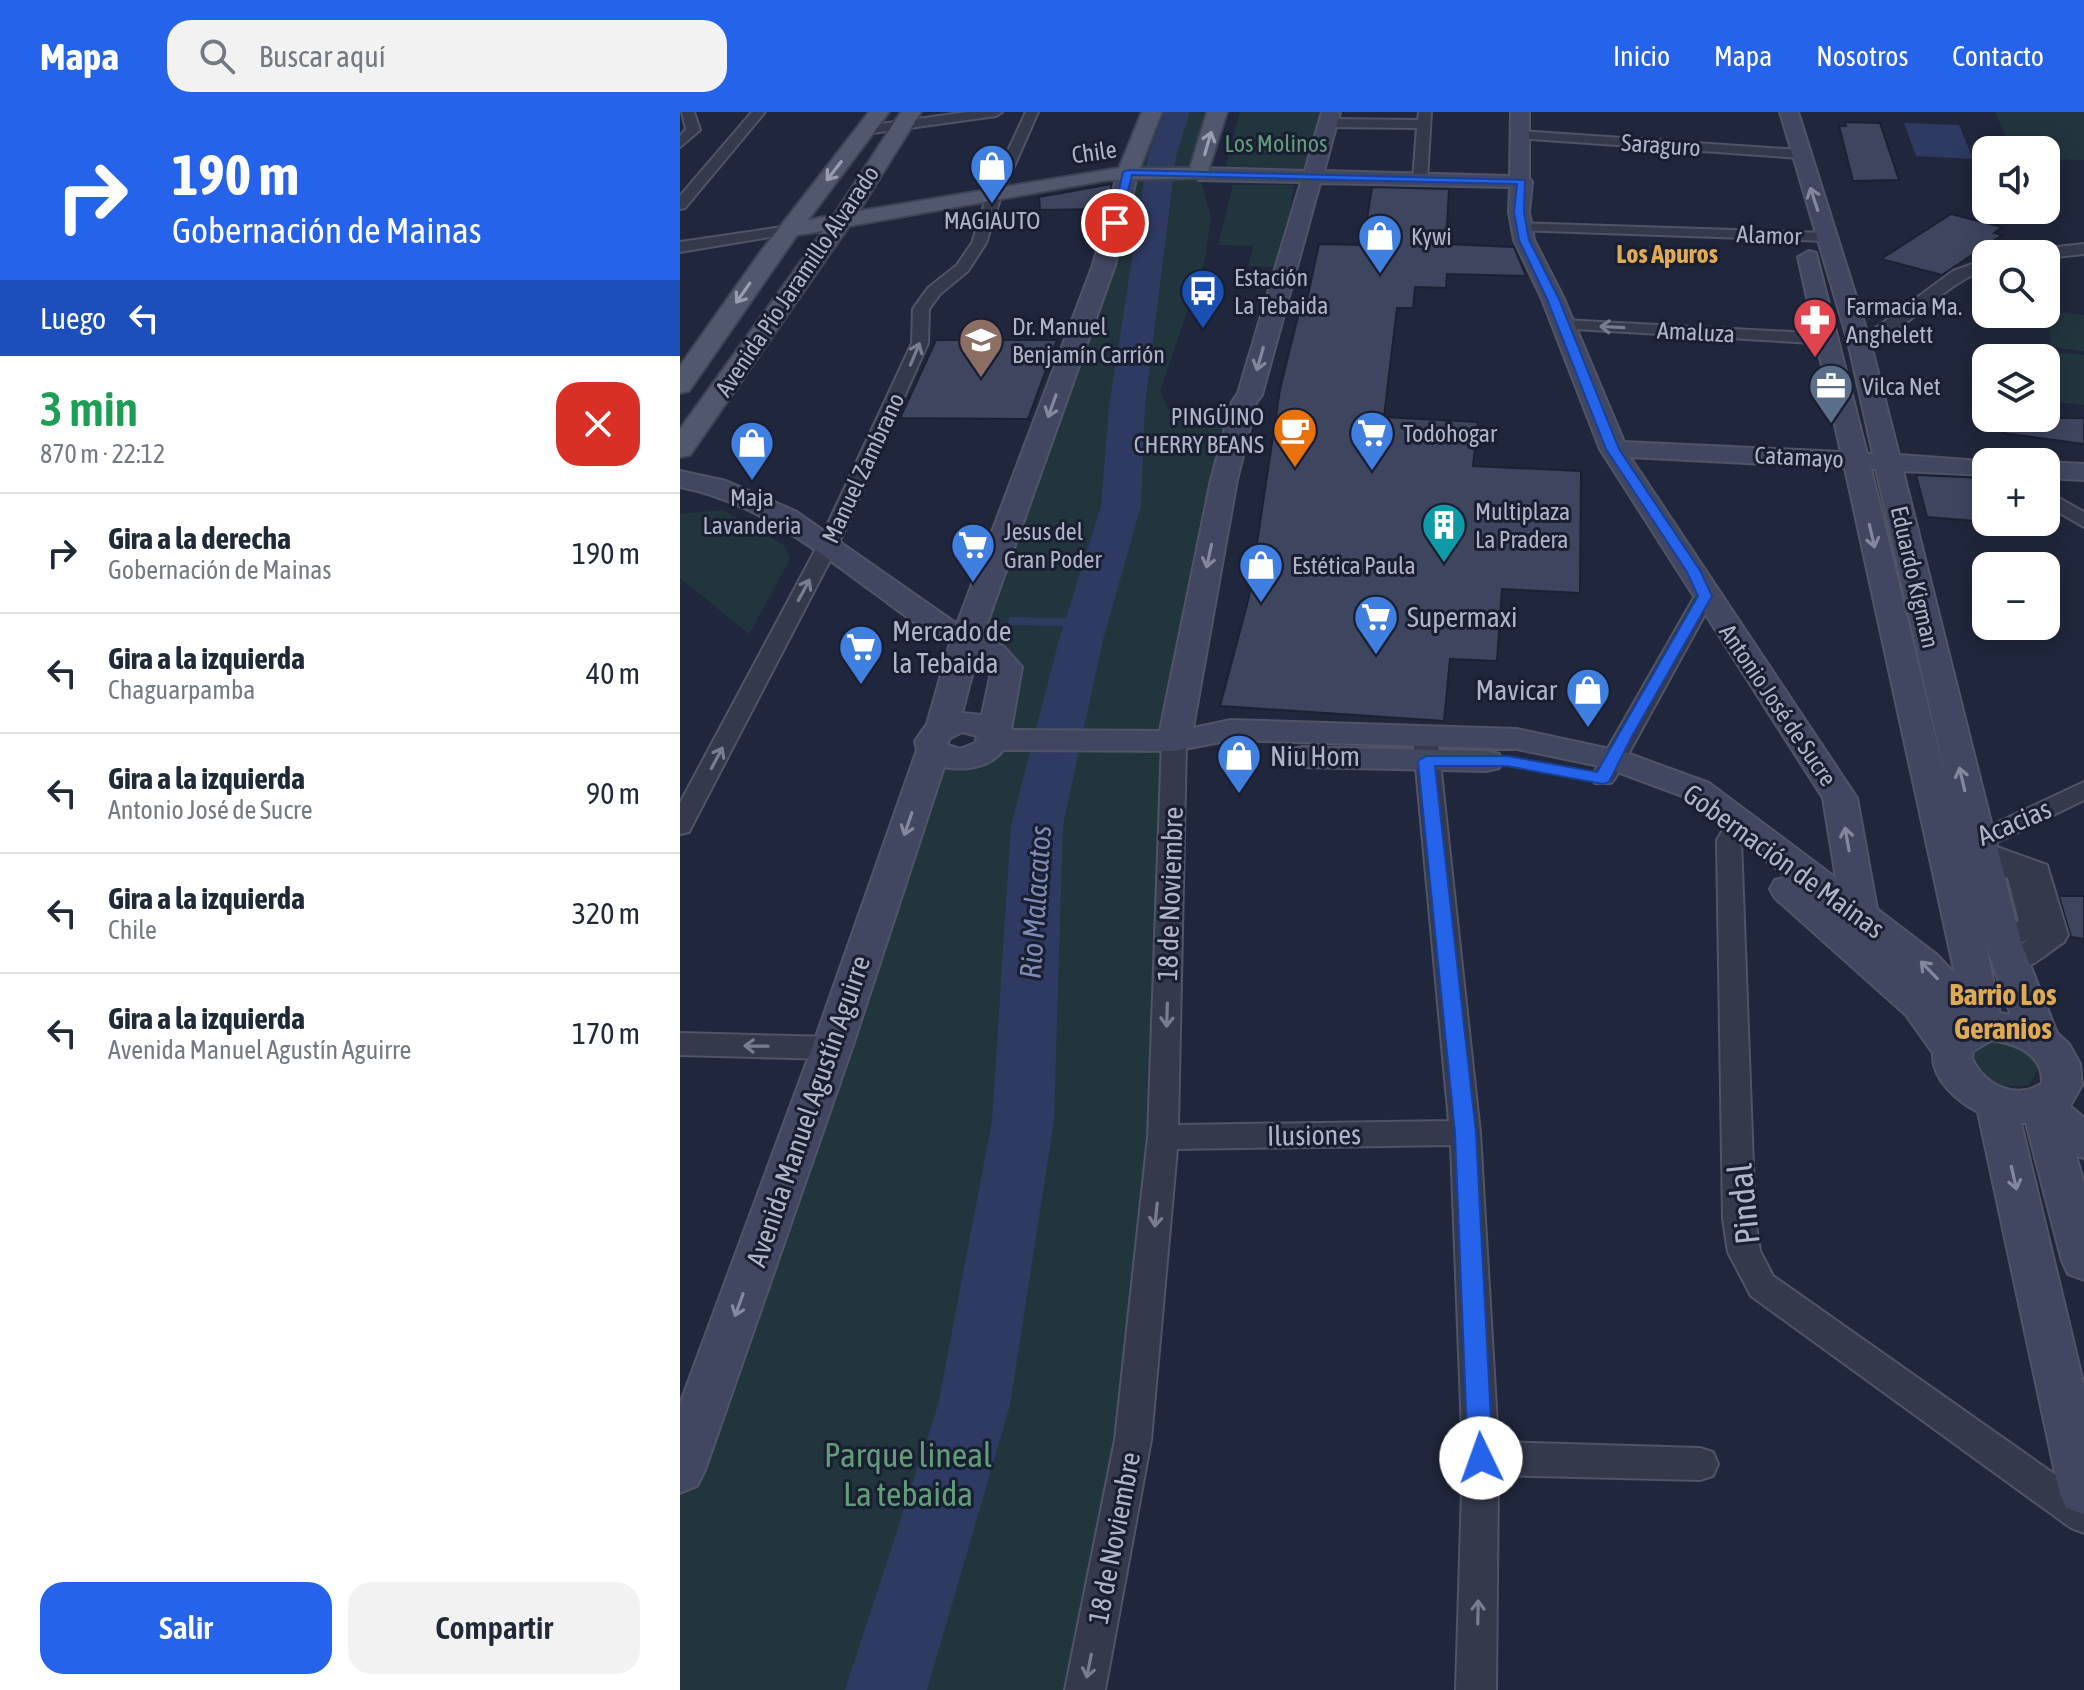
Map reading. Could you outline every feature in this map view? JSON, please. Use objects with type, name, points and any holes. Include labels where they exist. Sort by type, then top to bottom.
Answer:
[{"type":"main road","name":"Avenida Manuel Agustín Aguirre","points":[[1132,172],[1152,112]]},
{"type":"main road","points":[[1195,174],[1217,112]]},
{"type":"main road","name":"Avenida Pío Jaramillo Alvarado","points":[[680,449],[842,220],[905,119]]},
{"type":"main road","name":"Avenida Pío Jaramillo Alvarado","points":[[680,385],[789,230],[872,121]]},
{"type":"main road","name":"Chile","points":[[789,230],[1132,172],[1195,174]]},
{"type":"street","points":[[680,143],[693,130],[688,112]]},
{"type":"street","points":[[680,205],[759,112]]},
{"type":"street","points":[[872,121],[996,112]]},
{"type":"street","name":"Manuel Zambrano","points":[[680,826],[828,545],[920,343],[921,309],[934,291],[963,268],[983,234],[994,196],[1032,112]]},
{"type":"street","name":"Antonio José de Sucre","points":[[1520,112],[1520,227],[1613,449],[1694,572],[1705,596],[1840,798],[1860,916]]},
{"type":"street","name":"Eduardo Kigman","points":[[1771,112],[1826,237],[1859,341],[1979,851],[2007,953],[2040,1041]]},
{"type":"street","name":"Eduardo Kigman","points":[[1789,112],[1790,154],[1804,236],[1830,339],[1854,460],[1941,842],[1978,992],[1967,1039]]},
{"type":"street","points":[[1330,117],[1424,118],[1420,180]]},
{"type":"street","name":"18 de Noviembre","points":[[1085,1690],[1133,1440],[1163,1137],[1163,741],[1244,402],[1250,395],[1330,117]]},
{"type":"street","name":"Saraguro","points":[[1522,135],[1790,154]]},
{"type":"street","name":"Avenida Manuel Agustín Aguirre","points":[[680,1470],[832,1048],[937,739],[966,640],[1104,265],[1132,172]]},
{"type":"street","name":"Chile","points":[[1195,174],[1522,182]]},
{"type":"street","name":"Alamor","points":[[1520,227],[1826,237]]},
{"type":"street","name":"Chile","points":[[680,247],[789,230]]},
{"type":"street","points":[[2060,252],[2084,249]]},
{"type":"street","points":[[1830,339],[1859,341],[1875,337],[1958,274],[1972,269]]},
{"type":"street","name":"Amaluza","points":[[1563,325],[1830,339]]},
{"type":"street","name":"Catamayo","points":[[1613,449],[1972,466]]},
{"type":"street","points":[[2060,471],[2084,472]]},
{"type":"street","points":[[680,479],[736,492],[771,508],[828,545],[917,611],[966,640],[992,651],[1007,667],[998,738],[983,753],[950,759],[937,739]]},
{"type":"street","points":[[680,504],[723,502],[771,508]]},
{"type":"street","points":[[2060,506],[2084,521]]},
{"type":"street","points":[[1607,768],[1705,596]]},
{"type":"street","name":"Gobernación de Mainas","points":[[998,738],[1163,741],[1226,754],[1426,748],[1507,761],[1607,768],[1680,809],[1735,831],[1923,963],[1967,1039]]},
{"type":"street","points":[[1426,748],[1465,1133],[1481,1458],[1476,1690]]},
{"type":"street","name":"Acacias","points":[[1941,842],[1979,851],[2084,790]]},
{"type":"street","name":"Gobernación de Mainas","points":[[1735,831],[1920,1005],[1967,1039]]},
{"type":"street","name":"Pindal","points":[[1735,831],[1739,1219],[1744,1252],[1762,1286],[2084,1516]]},
{"type":"street","points":[[1979,851],[2038,871],[2055,935],[2007,953]]},
{"type":"street","points":[[2017,1030],[2040,1041],[2057,1059],[2063,1079],[2055,1096],[2041,1104],[2012,1106],[1996,1102],[1977,1093],[1962,1080],[1954,1065],[1967,1039],[2017,1030]]},
{"type":"street","points":[[680,1044],[832,1048]]},
{"type":"street","points":[[1996,1102],[2074,1401],[2084,1491]]},
{"type":"street","points":[[2041,1104],[2084,1142]]},
{"type":"street","points":[[2041,1104],[2084,1261]]},
{"type":"street","name":"Ilusiones","points":[[1163,1137],[1465,1133]]},
{"type":"street","points":[[1481,1458],[1700,1464]]},
{"type":"green space","name":"Parque lineal La tebaida","points":[[1152,112],[1217,112],[1199,174],[1211,217],[1205,259],[1160,391],[1169,410],[1178,412],[1213,415],[1238,407],[1174,741],[1163,1137],[1085,1690],[680,1690],[680,1470],[933,750],[976,756],[1007,667],[977,644]]},
{"type":"green space","name":"Los Molinos","points":[[1240,112],[1327,112],[1313,174],[1224,173]]},
{"type":"green space","points":[[1995,112],[2084,112],[2084,160],[2060,159],[2060,136],[2006,136]]},
{"type":"green space","points":[[1233,185],[1294,185],[1278,267],[1248,266],[1254,246],[1218,245]]},
{"type":"green space","points":[[2060,312],[2084,315],[2084,351],[2051,344],[2049,328],[2060,328]]},
{"type":"green space","points":[[2060,352],[2084,355],[2084,405],[2060,402]]},
{"type":"green space","points":[[723,510],[784,545],[790,559],[749,634],[680,578],[680,514]]},
{"type":"green space","points":[[1994,1041],[2015,1045],[2031,1056],[2038,1069],[2030,1084],[2010,1086],[1982,1076],[1974,1060],[1976,1049]]},
{"type":"water","points":[[1904,123],[1959,125],[1972,159],[1916,156]]},
{"type":"building","points":[[1845,122],[1880,123],[1899,180],[1853,181],[1839,126],[1846,126]]},
{"type":"building","points":[[1112,184],[1105,209],[1040,210],[1039,197]]},
{"type":"building","points":[[1372,187],[1449,189],[1446,244],[1514,247],[1526,276],[1447,274],[1446,288],[1415,287],[1413,308],[1397,308],[1384,417],[1478,422],[1473,466],[1581,471],[1580,593],[1502,589],[1497,661],[1450,659],[1444,721],[1220,706],[1249,597],[1280,389],[1302,300],[1307,300],[1319,244],[1363,245]]},
{"type":"building","points":[[1951,214],[1972,219],[1972,224],[2002,227],[1994,233],[2002,235],[1994,240],[1972,240],[1972,255],[1942,275],[1881,259]]},
{"type":"building","name":"Dr. Manuel Benjamín Carrión","points":[[936,340],[1057,340],[1028,419],[900,418]]},
{"type":"building","points":[[2060,418],[2084,418],[2084,444],[2003,433],[2060,432]]},
{"type":"building","points":[[1916,475],[1972,477],[1972,521],[1927,517]]},
{"type":"building","points":[[2059,896],[2084,896],[2084,939],[2071,937]]},
{"type":"waterway","name":"Rio Malacatos","points":[[886,1690],[974,1405],[1023,1121],[1037,825],[1081,640],[1121,506],[1127,406],[1162,156],[1177,112]]},
{"type":"waterway","points":[[1012,621],[1086,623]]},
{"type":"place","name":"MAGIAUTO","points":[[992,205]]},
{"type":"place","name":"Kywi","points":[[1380,275]]},
{"type":"place","name":"Estación La Tebaida","points":[[1203,330]]},
{"type":"place","name":"Farmacia Ma. Anghelett","points":[[1815,359]]},
{"type":"place","name":"Dr. Manuel Benjamín Carrión","points":[[981,379]]},
{"type":"place","name":"Vilca Net","points":[[1831,425]]},
{"type":"place","name":"PINGÜINO CHERRY BEANS","points":[[1295,469]]},
{"type":"place","name":"Todohogar","points":[[1372,472]]},
{"type":"place","name":"Maja Lavanderia","points":[[752,482]]},
{"type":"place","name":"Multiplaza La Pradera","points":[[1444,564]]},
{"type":"place","name":"Jesus del Gran Poder","points":[[973,584]]},
{"type":"place","name":"Estética Paula","points":[[1261,604]]},
{"type":"place","name":"Supermaxi","points":[[1376,656]]},
{"type":"place","name":"Mercado de la Tebaida","points":[[861,686]]},
{"type":"place","name":"Mavicar","points":[[1588,729]]},
{"type":"place","name":"Niu Hom","points":[[1239,795]]},
{"type":"district","name":"Los Apuros","points":[[1667,254]]},
{"type":"district","name":"Barrio Los Geranios","points":[[2003,1011]]},
{"type":"route","points":[[1115,223],[1128,172],[1522,182],[1519,212],[1524,240],[1553,299],[1613,449],[1694,572],[1705,596],[1603,778],[1507,761],[1426,761],[1465,1133],[1481,1458]]}]
